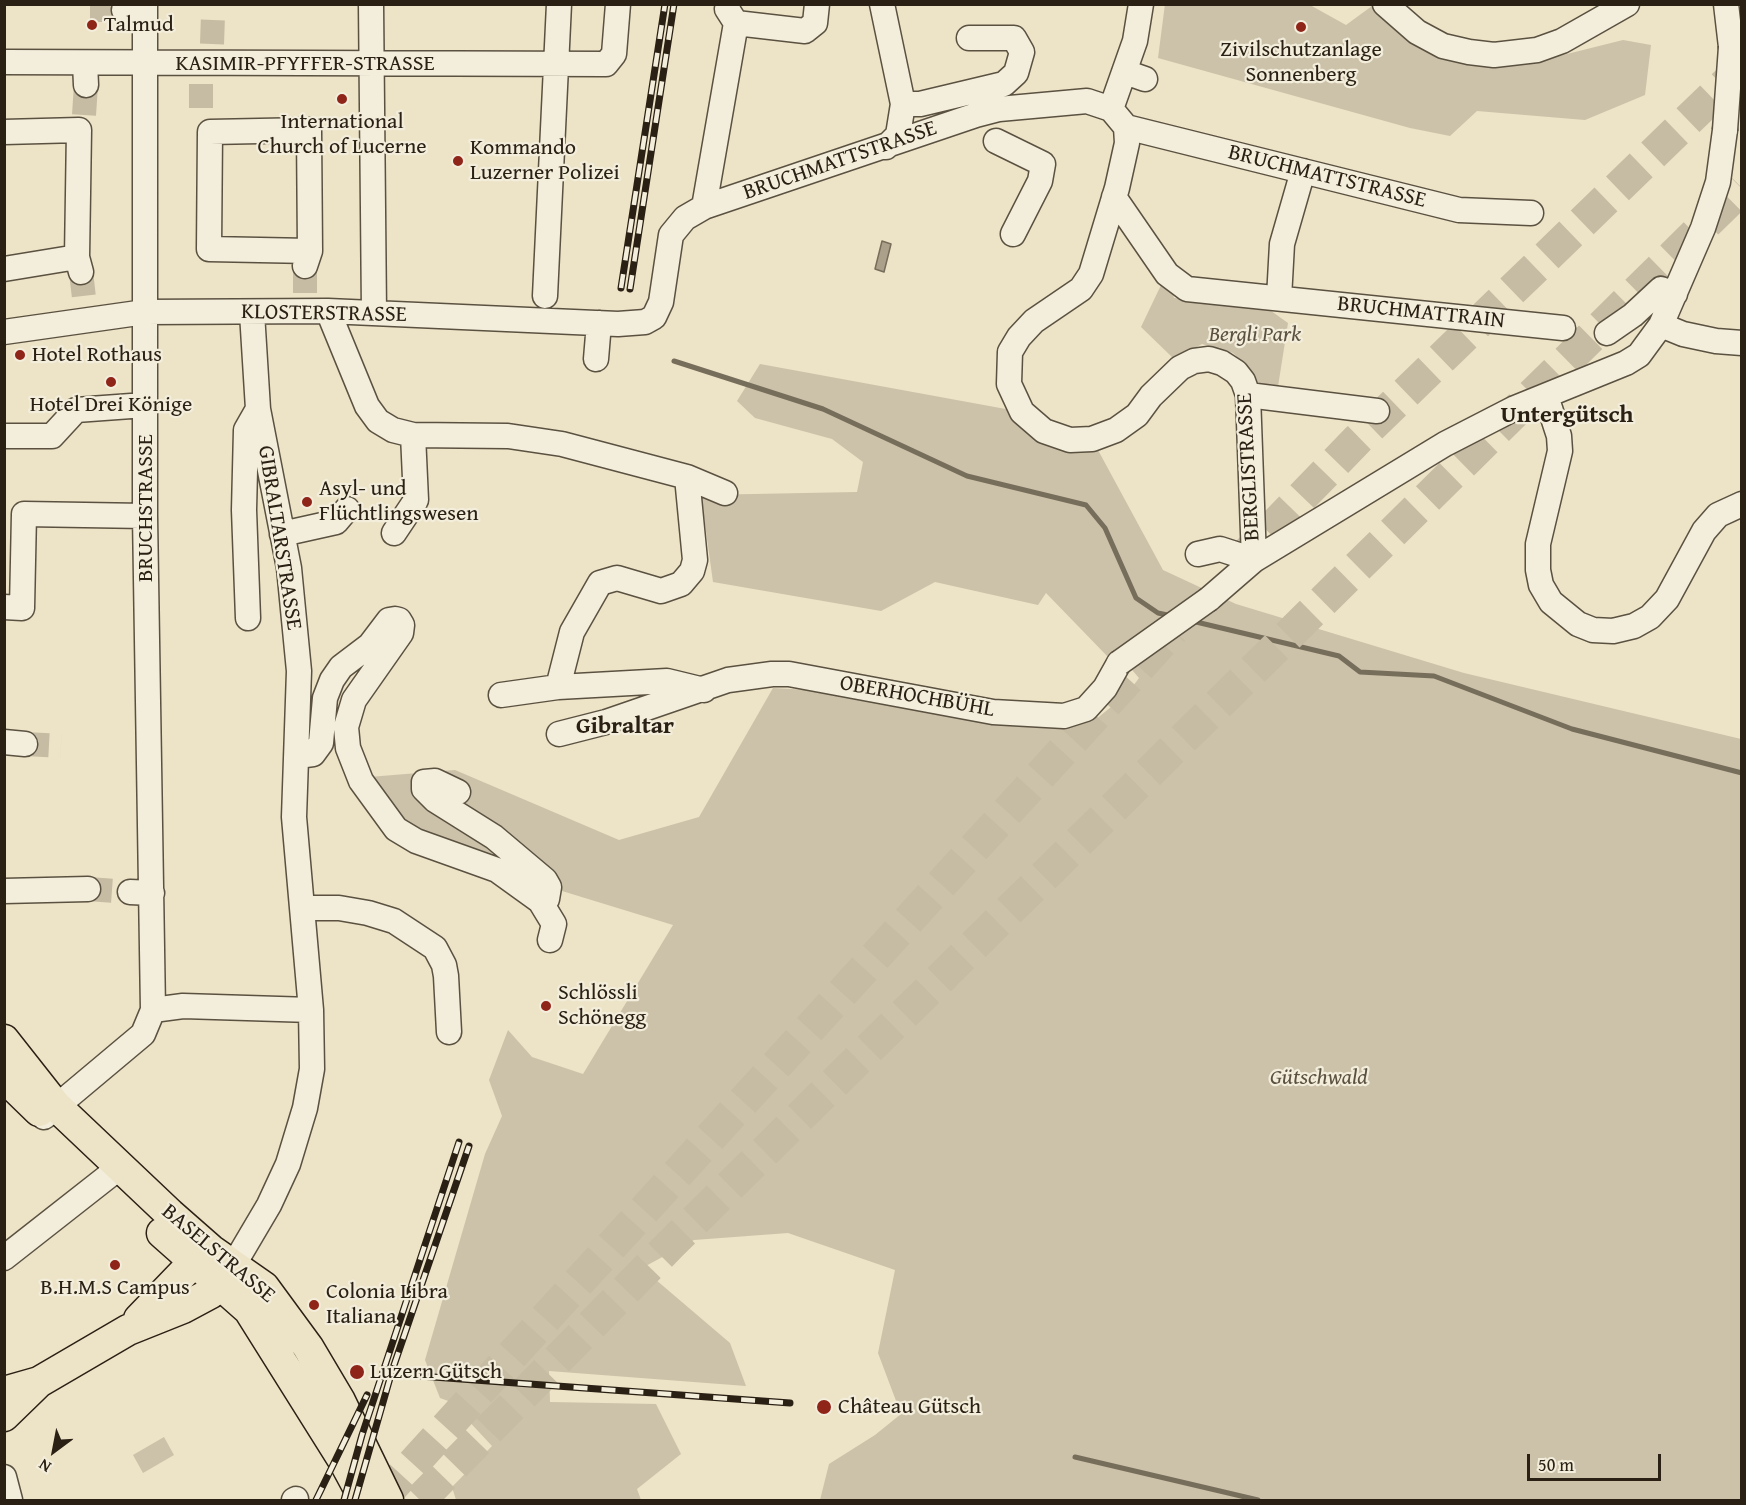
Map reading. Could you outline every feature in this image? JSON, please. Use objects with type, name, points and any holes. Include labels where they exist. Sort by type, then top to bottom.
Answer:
[{"type":"main road","name":"BASELSTRASSE","points":[[4,1040],[50,1111]]},
{"type":"main road","name":"BASELSTRASSE","points":[[4,1077],[50,1111],[112,1172],[194,1263],[264,1287],[308,1347],[340,1401],[388,1500]]},
{"type":"main road","name":"BASELSTRASSE","points":[[112,1172],[181,1225],[228,1275],[345,1463],[365,1500]]},
{"type":"main road","points":[[128,1330],[194,1263]]},
{"type":"main road","points":[[4,1416],[39,1382],[128,1330],[183,1308],[228,1275]]},
{"type":"main road","points":[[4,1392],[39,1382]]},
{"type":"street","points":[[371,4],[374,313]]},
{"type":"street","points":[[545,296],[554,64],[559,4]]},
{"type":"street","name":"KASIMIR-PFYFFER-STRASSE","points":[[4,62],[86,74],[147,64],[606,64],[614,54],[618,4]]},
{"type":"street","points":[[704,207],[732,14],[805,31],[815,23],[817,4]]},
{"type":"street","points":[[882,4],[903,104],[898,135],[886,147]]},
{"type":"street","name":"BERGLISTRASSE","points":[[1116,668],[1209,599],[1254,560],[1248,395],[1243,381],[1236,372],[1222,363],[1209,359],[1194,361],[1180,368],[1151,396],[1137,415],[1116,430],[1092,439],[1070,440],[1044,431],[1022,412],[1009,384],[1011,352],[1019,338],[1034,321],[1081,289],[1091,274],[1127,143],[1118,118],[1135,76],[1136,41],[1141,4]]},
{"type":"street","points":[[1385,4],[1417,32],[1443,46],[1494,55],[1537,50],[1562,41],[1627,4]]},
{"type":"street","points":[[1198,554],[1220,549],[1254,560],[1445,444],[1515,408],[1626,363],[1648,345],[1661,325],[1711,206],[1725,130],[1731,47],[1726,4]]},
{"type":"street","name":"BRUCHSTRASSE","points":[[50,1111],[142,1034],[153,1011],[162,931],[141,892],[147,64],[138,8]]},
{"type":"street","points":[[903,104],[920,104],[1004,84],[1016,74],[1022,52],[1014,38],[969,38]]},
{"type":"street","name":"BRUCHMATTSTRASSE","points":[[645,322],[654,317],[661,302],[671,235],[685,218],[704,207],[999,109],[1087,101],[1118,118],[1303,171],[1459,210],[1531,213]]},
{"type":"street","points":[[999,109],[994,151],[1043,164],[1040,181],[1013,234]]},
{"type":"street","points":[[4,132],[82,123],[79,264],[4,268]]},
{"type":"street","points":[[206,123],[309,130],[307,258],[209,249],[206,123]]},
{"type":"street","points":[[1279,298],[1282,244],[1303,171]]},
{"type":"street","name":"BRUCHMATTRAIN","points":[[1114,197],[1167,274],[1187,289],[1563,328]]},
{"type":"street","points":[[1607,333],[1633,315],[1661,290],[1675,294]]},
{"type":"street","points":[[313,305],[368,406],[378,421],[386,426],[413,435],[508,436],[562,444],[687,477],[725,493]]},
{"type":"street","name":"KLOSTERSTRASSE","points":[[4,332],[86,313],[252,313],[313,305],[374,313],[599,323],[645,322]]},
{"type":"street","name":"GIBRALTARSTRASSE","points":[[228,1275],[269,1205],[288,1164],[305,1108],[312,1069],[311,1010],[294,818],[298,756],[299,671],[289,568],[258,409],[252,313]]},
{"type":"street","points":[[596,359],[599,323]]},
{"type":"street","points":[[1661,325],[1705,339],[1742,343]]},
{"type":"street","points":[[1248,395],[1377,411]]},
{"type":"street","points":[[1546,396],[1559,436],[1560,451],[1538,543],[1538,570],[1541,585],[1551,602],[1578,624],[1593,630],[1613,631],[1634,626],[1650,617],[1667,599],[1704,531],[1719,515],[1742,504]]},
{"type":"street","points":[[4,436],[52,436],[76,410],[145,405]]},
{"type":"street","points":[[248,618],[244,510],[246,430],[258,409]]},
{"type":"street","points":[[394,533],[416,500],[413,435]]},
{"type":"street","points":[[558,687],[572,632],[600,583],[617,578],[661,591],[681,584],[692,571],[695,560],[687,477]]},
{"type":"street","points":[[282,534],[336,522],[347,509]]},
{"type":"street","points":[[4,607],[22,608],[24,514],[145,516]]},
{"type":"street","points":[[298,756],[314,754],[321,743],[325,698],[341,667],[370,645],[389,620],[399,620],[402,625],[401,633],[354,700],[349,713],[346,727],[348,748],[361,781],[396,829],[416,841],[497,870],[540,901],[554,924],[550,940]]},
{"type":"street","name":"OBERHOCHBÜHL","points":[[559,734],[606,722],[750,675],[789,674],[993,712],[1064,717],[1086,709],[1105,688],[1116,668]]},
{"type":"street","points":[[501,695],[558,687],[667,681],[704,690]]},
{"type":"street","points":[[458,792],[435,781],[424,782],[424,789],[435,800],[494,837],[545,880],[550,894],[547,899],[540,901]]},
{"type":"street","points":[[4,891],[88,889]]},
{"type":"street","points":[[302,908],[339,908],[368,913],[394,921],[435,948],[444,965],[446,976],[449,1032]]},
{"type":"street","points":[[153,1011],[183,1006],[311,1010]]},
{"type":"street","points":[[4,1258],[15,1239],[112,1172]]},
{"type":"street","points":[[4,1478],[10,1500]]},
{"type":"green space","points":[[1165,4],[1310,5],[1346,25],[1372,6],[1409,40],[1494,61],[1559,56],[1623,40],[1651,45],[1645,95],[1585,120],[1477,111],[1450,136],[1410,128],[1158,58]]},
{"type":"green space","name":"Bergli Park","points":[[1162,283],[1171,286],[1174,298],[1267,308],[1288,323],[1277,393],[1256,390],[1250,369],[1233,353],[1202,344],[1174,359],[1141,327]]},
{"type":"green space","name":"Gütschwald","points":[[760,364],[1022,412],[1092,439],[1163,570],[1236,604],[1464,673],[1741,739],[1741,1500],[820,1500],[829,1464],[875,1435],[901,1414],[878,1353],[895,1270],[788,1233],[694,1240],[642,1268],[730,1343],[746,1386],[549,1371],[550,1402],[656,1404],[681,1454],[637,1489],[641,1500],[456,1500],[452,1487],[492,1446],[451,1402],[440,1398],[425,1360],[485,1154],[502,1116],[489,1080],[508,1030],[532,1057],[583,1074],[673,925],[549,887],[406,826],[369,777],[455,770],[619,840],[699,817],[773,688],[902,695],[1076,729],[1095,720],[1127,694],[1139,678],[1127,664],[1109,658],[1046,593],[1038,605],[935,582],[881,611],[713,582],[701,495],[857,492],[863,462],[832,439],[755,418],[737,401]]},
{"type":"green space","points":[[164,1437],[174,1455],[143,1473],[133,1455]]},
{"type":"shaded area","points":[[882,241],[891,244],[884,272],[875,269]]},
{"type":"waterway","points":[[674,361],[823,409],[967,476],[1086,505],[1105,528],[1136,598],[1158,613],[1172,616]]},
{"type":"waterway","points":[[1192,621],[1339,656],[1360,672],[1434,676],[1572,729],[1742,773]]},
{"type":"waterway","points":[[1075,1457],[1258,1500]]},
{"type":"tunnel","points":[[90,10],[124,10]]},
{"type":"tunnel","points":[[212,44],[213,15]]},
{"type":"tunnel","points":[[1234,567],[1358,439],[1742,68]]},
{"type":"tunnel","points":[[201,84],[201,114]]},
{"type":"tunnel","points":[[84,115],[86,85]]},
{"type":"tunnel","points":[[420,1500],[671,1244],[1742,188]]},
{"type":"tunnel","points":[[305,266],[305,293]]},
{"type":"tunnel","points":[[81,272],[85,306]]},
{"type":"tunnel","points":[[380,1500],[1173,630]]},
{"type":"tunnel","points":[[25,744],[61,746]]},
{"type":"tunnel","points":[[88,889],[130,892]]},
{"type":"railway","points":[[621,288],[665,4]]},
{"type":"railway","points":[[630,289],[674,4]]},
{"type":"railway","points":[[344,1500],[362,1435],[459,1142]]},
{"type":"railway","points":[[355,1500],[392,1371],[469,1146]]},
{"type":"railway","points":[[406,1375],[790,1403]]},
{"type":"railway","points":[[316,1500],[367,1395]]},
{"type":"place","name":"Talmud","points":[[92,25]]},
{"type":"place","name":"Zivilschutzanlage Sonnenberg","points":[[1301,27]]},
{"type":"place","name":"International Church of Lucerne","points":[[342,99]]},
{"type":"place","name":"Kommando Luzerner Polizei","points":[[458,161]]},
{"type":"place","name":"Hotel Rothaus","points":[[20,355]]},
{"type":"place","name":"Hotel Drei Könige","points":[[111,382]]},
{"type":"place","name":"Asyl- und Flüchtlingswesen","points":[[307,502]]},
{"type":"place","name":"Schlössli Schönegg","points":[[546,1006]]},
{"type":"place","name":"B.H.M.S Campus","points":[[115,1265]]},
{"type":"place","name":"Colonia Libra Italiana","points":[[314,1305]]},
{"type":"place","name":"Luzern Gütsch","points":[[357,1372]]},
{"type":"place","name":"Château Gütsch","points":[[824,1407]]},
{"type":"district","name":"Untergütsch","points":[[1567,416]]},
{"type":"district","name":"Gibraltar","points":[[625,727]]}]
